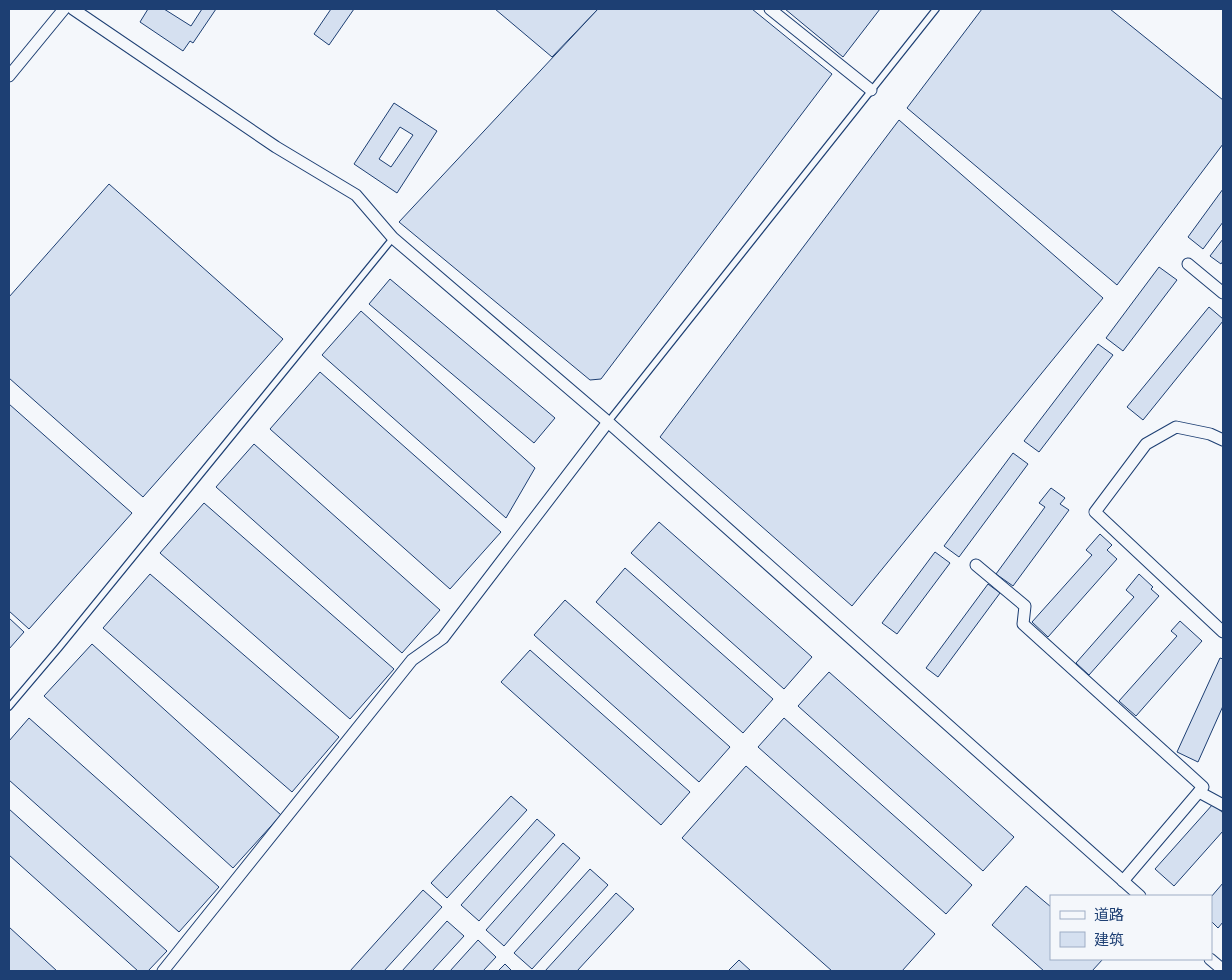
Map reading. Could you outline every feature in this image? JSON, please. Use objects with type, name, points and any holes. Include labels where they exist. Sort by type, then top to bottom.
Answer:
[{"type":"street","points":[[9,76],[64,9]]},
{"type":"street","points":[[73,9],[276,147],[356,195],[393,238],[608,422],[1139,895]]},
{"type":"street","points":[[770,9],[871,90]]},
{"type":"street","points":[[1188,264],[1223,293]]},
{"type":"street","points":[[163,971],[412,660],[443,638],[608,422]]},
{"type":"street","points":[[1223,440],[1210,434],[1176,427],[1146,444],[1095,512],[1223,632]]},
{"type":"street","points":[[976,565],[1025,606],[1023,624],[1203,787],[1123,881]]},
{"type":"street","points":[[1199,792],[1223,805]]},
{"type":"street","points":[[1211,960],[1223,970]]},
{"type":"lane","points":[[608,422],[936,9]]},
{"type":"lane","points":[[9,707],[66,640],[393,238]]},
{"type":"building","points":[[148,9],[164,9],[191,26],[202,9],[216,9],[193,43],[190,41],[183,51],[140,22]]},
{"type":"building","points":[[331,9],[354,9],[329,45],[314,34]]},
{"type":"building","points":[[495,9],[598,9],[552,57]]},
{"type":"building","points":[[598,9],[752,9],[832,74],[601,379],[590,380],[399,222]]},
{"type":"building","points":[[785,9],[880,9],[843,57]]},
{"type":"building","points":[[982,9],[1110,9],[1223,100],[1223,144],[1117,285],[907,108]]},
{"type":"building","points":[[394,103],[437,131],[397,193],[354,164]],"holes":[[[400,127],[413,135],[391,167],[379,159]]]},
{"type":"building","points":[[899,120],[1103,298],[852,606],[660,437]]},
{"type":"building","points":[[109,184],[283,339],[143,497],[9,378],[9,297]]},
{"type":"building","points":[[1223,189],[1223,222],[1203,249],[1188,237]]},
{"type":"building","points":[[1223,239],[1223,261],[1221,264],[1210,256]]},
{"type":"building","points":[[1159,267],[1177,280],[1123,351],[1106,338]]},
{"type":"building","points":[[390,279],[555,418],[534,443],[369,304]]},
{"type":"building","points":[[1209,307],[1223,321],[1143,420],[1127,407]]},
{"type":"building","points":[[361,311],[535,468],[506,518],[322,355]]},
{"type":"building","points":[[1098,344],[1113,355],[1039,452],[1024,441]]},
{"type":"building","points":[[320,372],[501,532],[450,589],[270,429]]},
{"type":"building","points":[[9,404],[132,513],[29,629],[9,611]]},
{"type":"building","points":[[254,444],[440,610],[402,653],[216,487]]},
{"type":"building","points":[[1013,453],[1028,464],[959,557],[944,546]]},
{"type":"building","points":[[1051,488],[1065,498],[1060,504],[1069,510],[1013,586],[996,574],[1045,507],[1039,503]]},
{"type":"building","points":[[204,503],[394,669],[350,719],[160,553]]},
{"type":"building","points":[[659,522],[812,657],[784,689],[631,553]]},
{"type":"building","points":[[1100,534],[1112,545],[1107,550],[1117,559],[1048,637],[1032,622],[1092,555],[1086,550]]},
{"type":"building","points":[[935,552],[950,563],[897,634],[882,623]]},
{"type":"building","points":[[625,568],[773,699],[743,733],[596,602]]},
{"type":"building","points":[[150,574],[339,737],[292,792],[103,628]]},
{"type":"building","points":[[1139,574],[1153,587],[1151,589],[1159,596],[1089,675],[1076,663],[1134,597],[1126,590]]},
{"type":"building","points":[[988,584],[1000,593],[938,677],[926,668]]},
{"type":"building","points":[[565,600],[730,747],[699,782],[534,635]]},
{"type":"building","points":[[9,618],[24,632],[9,649]]},
{"type":"building","points":[[1180,621],[1202,641],[1136,716],[1119,701],[1177,636],[1171,631]]},
{"type":"building","points":[[92,644],[281,815],[233,868],[44,696]]},
{"type":"building","points":[[530,650],[690,792],[661,825],[501,682]]},
{"type":"building","points":[[1220,658],[1223,659],[1223,706],[1198,762],[1177,752]]},
{"type":"building","points":[[829,672],[1014,837],[983,871],[798,706]]},
{"type":"building","points":[[29,718],[219,887],[179,932],[9,780],[9,741]]},
{"type":"building","points":[[784,718],[972,885],[946,914],[758,747]]},
{"type":"building","points":[[746,766],[935,934],[902,971],[832,971],[682,838]]},
{"type":"building","points":[[511,796],[527,810],[447,898],[431,883]]},
{"type":"building","points":[[1213,804],[1223,813],[1223,831],[1174,886],[1155,869]]},
{"type":"building","points":[[9,809],[167,951],[148,971],[138,971],[9,855]]},
{"type":"building","points":[[537,819],[555,835],[479,921],[461,905]]},
{"type":"building","points":[[563,843],[580,858],[504,946],[486,930]]},
{"type":"building","points":[[590,869],[608,885],[532,969],[514,953]]},
{"type":"building","points":[[1223,883],[1223,922],[1218,928],[1212,922],[1212,896]]},
{"type":"building","points":[[1026,886],[1050,906],[1050,960],[1102,960],[1092,971],[1044,971],[992,925]]},
{"type":"building","points":[[423,890],[442,907],[384,971],[350,971]]},
{"type":"building","points":[[616,893],[634,909],[577,971],[545,971]]},
{"type":"building","points":[[447,921],[464,936],[432,971],[402,971]]},
{"type":"building","points":[[9,927],[57,971],[9,971]]},
{"type":"building","points":[[478,940],[496,957],[483,971],[450,971]]},
{"type":"building","points":[[739,960],[751,971],[728,971]]},
{"type":"building","points":[[505,964],[512,971],[498,971]]}]
